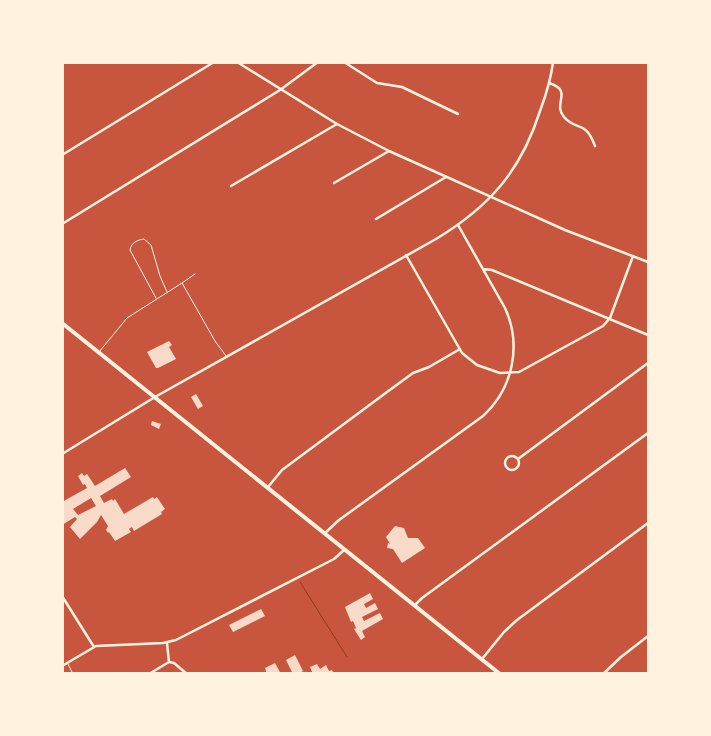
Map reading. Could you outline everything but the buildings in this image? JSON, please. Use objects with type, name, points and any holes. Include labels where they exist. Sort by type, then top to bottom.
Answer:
[{"type":"main road","points":[[62,323],[500,674]]},
{"type":"street","points":[[62,155],[214,62]]},
{"type":"street","points":[[236,62],[337,124],[389,151],[565,230],[648,262]]},
{"type":"street","points":[[62,224],[280,90],[318,62]]},
{"type":"street","points":[[344,62],[377,83],[402,87],[458,114]]},
{"type":"street","points":[[62,454],[227,356],[406,256],[472,215],[510,175],[524,152],[534,129],[549,83],[553,62]]},
{"type":"street","points":[[549,83],[561,88],[560,105],[563,116],[588,130],[595,146]]},
{"type":"street","points":[[231,186],[337,124]]},
{"type":"street","points":[[334,183],[389,151]]},
{"type":"street","points":[[376,219],[446,177]]},
{"type":"street","points":[[325,533],[339,520],[482,416],[498,398],[510,374],[513,348],[510,320],[458,225]]},
{"type":"street","points":[[406,256],[467,358],[477,365],[500,374],[510,374],[524,370],[604,326],[610,318],[633,256]]},
{"type":"street","points":[[483,269],[492,270],[648,335]]},
{"type":"street","points":[[268,488],[285,467],[413,373],[434,364],[460,349]]},
{"type":"street","points":[[518,459],[648,363]]},
{"type":"street","points":[[415,605],[430,592],[648,434]]},
{"type":"street","points":[[512,456],[518,459],[519,463],[515,469],[510,469],[505,465],[508,457],[512,456]]},
{"type":"street","points":[[482,659],[504,632],[517,620],[648,523]]},
{"type":"street","points":[[62,666],[94,647],[167,643],[178,639],[334,559],[345,549]]},
{"type":"street","points":[[62,596],[94,647]]},
{"type":"street","points":[[603,674],[648,636]]},
{"type":"street","points":[[167,643],[169,662]]},
{"type":"street","points":[[149,674],[169,662],[173,662],[187,674]]},
{"type":"lane","points":[[156,298],[130,250],[132,244],[137,241],[144,239],[151,244],[160,276],[167,292]]},
{"type":"lane","points":[[99,352],[127,318],[195,274]]},
{"type":"lane","points":[[182,283],[215,341],[227,356]]},
{"type":"lane","points":[[67,663],[73,674]]},
{"type":"waterway","points":[[300,582],[347,657]]}]
